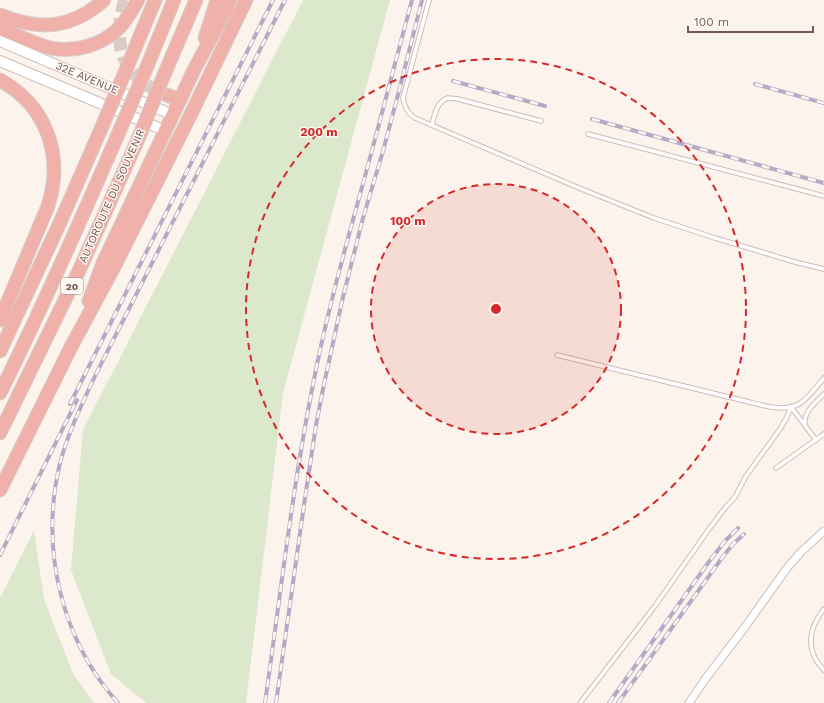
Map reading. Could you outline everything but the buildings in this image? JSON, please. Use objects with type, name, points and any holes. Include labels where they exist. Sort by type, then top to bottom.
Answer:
[{"type":"highway","points":[[0,15],[26,24],[54,25],[68,22],[80,17],[104,0]]},
{"type":"highway","points":[[0,28],[36,43],[53,48],[68,49],[85,47],[109,36],[119,28],[138,0]]},
{"type":"highway","points":[[0,351],[101,130],[155,0]]},
{"type":"highway","name":"AUTOROUTE DU SOUVENIR","points":[[0,393],[54,279],[120,132],[174,0]]},
{"type":"highway","name":"AUTOROUTE DU SOUVENIR","points":[[0,433],[78,273],[139,137],[196,0]]},
{"type":"highway","points":[[194,70],[217,0]]},
{"type":"highway","points":[[71,347],[103,263],[194,70],[230,0]]},
{"type":"highway","points":[[0,490],[71,347],[113,269],[192,112],[246,0]]},
{"type":"highway","points":[[0,80],[10,86],[34,108],[45,126],[53,151],[54,170],[53,188],[48,206],[0,320]]},
{"type":"highway","points":[[167,95],[180,100]]},
{"type":"main road","name":"32E AVENUE","points":[[0,41],[173,115]]},
{"type":"main road","name":"32E AVENUE","points":[[0,61],[166,131]]},
{"type":"street","points":[[689,703],[787,568],[801,552],[824,531]]},
{"type":"lane","points":[[429,0],[403,98],[405,107],[411,116],[579,188],[654,218],[795,262],[824,269]]},
{"type":"lane","points":[[432,125],[438,107],[448,98],[458,99],[541,121]]},
{"type":"lane","points":[[588,134],[824,196]]},
{"type":"lane","points":[[557,355],[772,407],[790,407],[802,402],[824,378]]},
{"type":"lane","points":[[806,426],[805,422],[807,414],[824,394]]},
{"type":"lane","points":[[790,407],[816,440]]},
{"type":"lane","points":[[580,703],[655,606],[709,529],[735,496],[746,476],[780,429],[790,407]]},
{"type":"lane","points":[[776,468],[824,434]]},
{"type":"lane","points":[[824,609],[819,615],[810,641],[813,655],[824,670]]},
{"type":"green space","points":[[303,0],[390,0],[283,393],[246,703],[146,703],[111,674],[71,570],[83,430]]},
{"type":"green space","points":[[34,531],[44,599],[73,674],[94,703],[0,703],[0,598]]},
{"type":"tunnel","points":[[125,0],[119,31],[120,45],[124,58],[130,69],[139,79],[152,88],[167,95]]},
{"type":"railway","points":[[70,404],[273,0]]},
{"type":"railway","points":[[118,703],[98,677],[82,650],[69,621],[60,590],[54,559],[52,527],[54,495],[60,463],[71,430],[95,376],[285,0]]},
{"type":"railway","points":[[265,703],[296,479],[326,322],[412,0]]},
{"type":"railway","points":[[276,703],[316,425],[324,384],[343,297],[363,218],[383,151],[422,0]]},
{"type":"railway","points":[[453,81],[545,106]]},
{"type":"railway","points":[[755,84],[824,103]]},
{"type":"railway","points":[[592,119],[824,183]]},
{"type":"railway","points":[[0,555],[77,400]]},
{"type":"railway","points":[[609,703],[708,563],[725,541],[738,528]]},
{"type":"railway","points":[[618,703],[719,562],[732,545],[744,534]]}]
